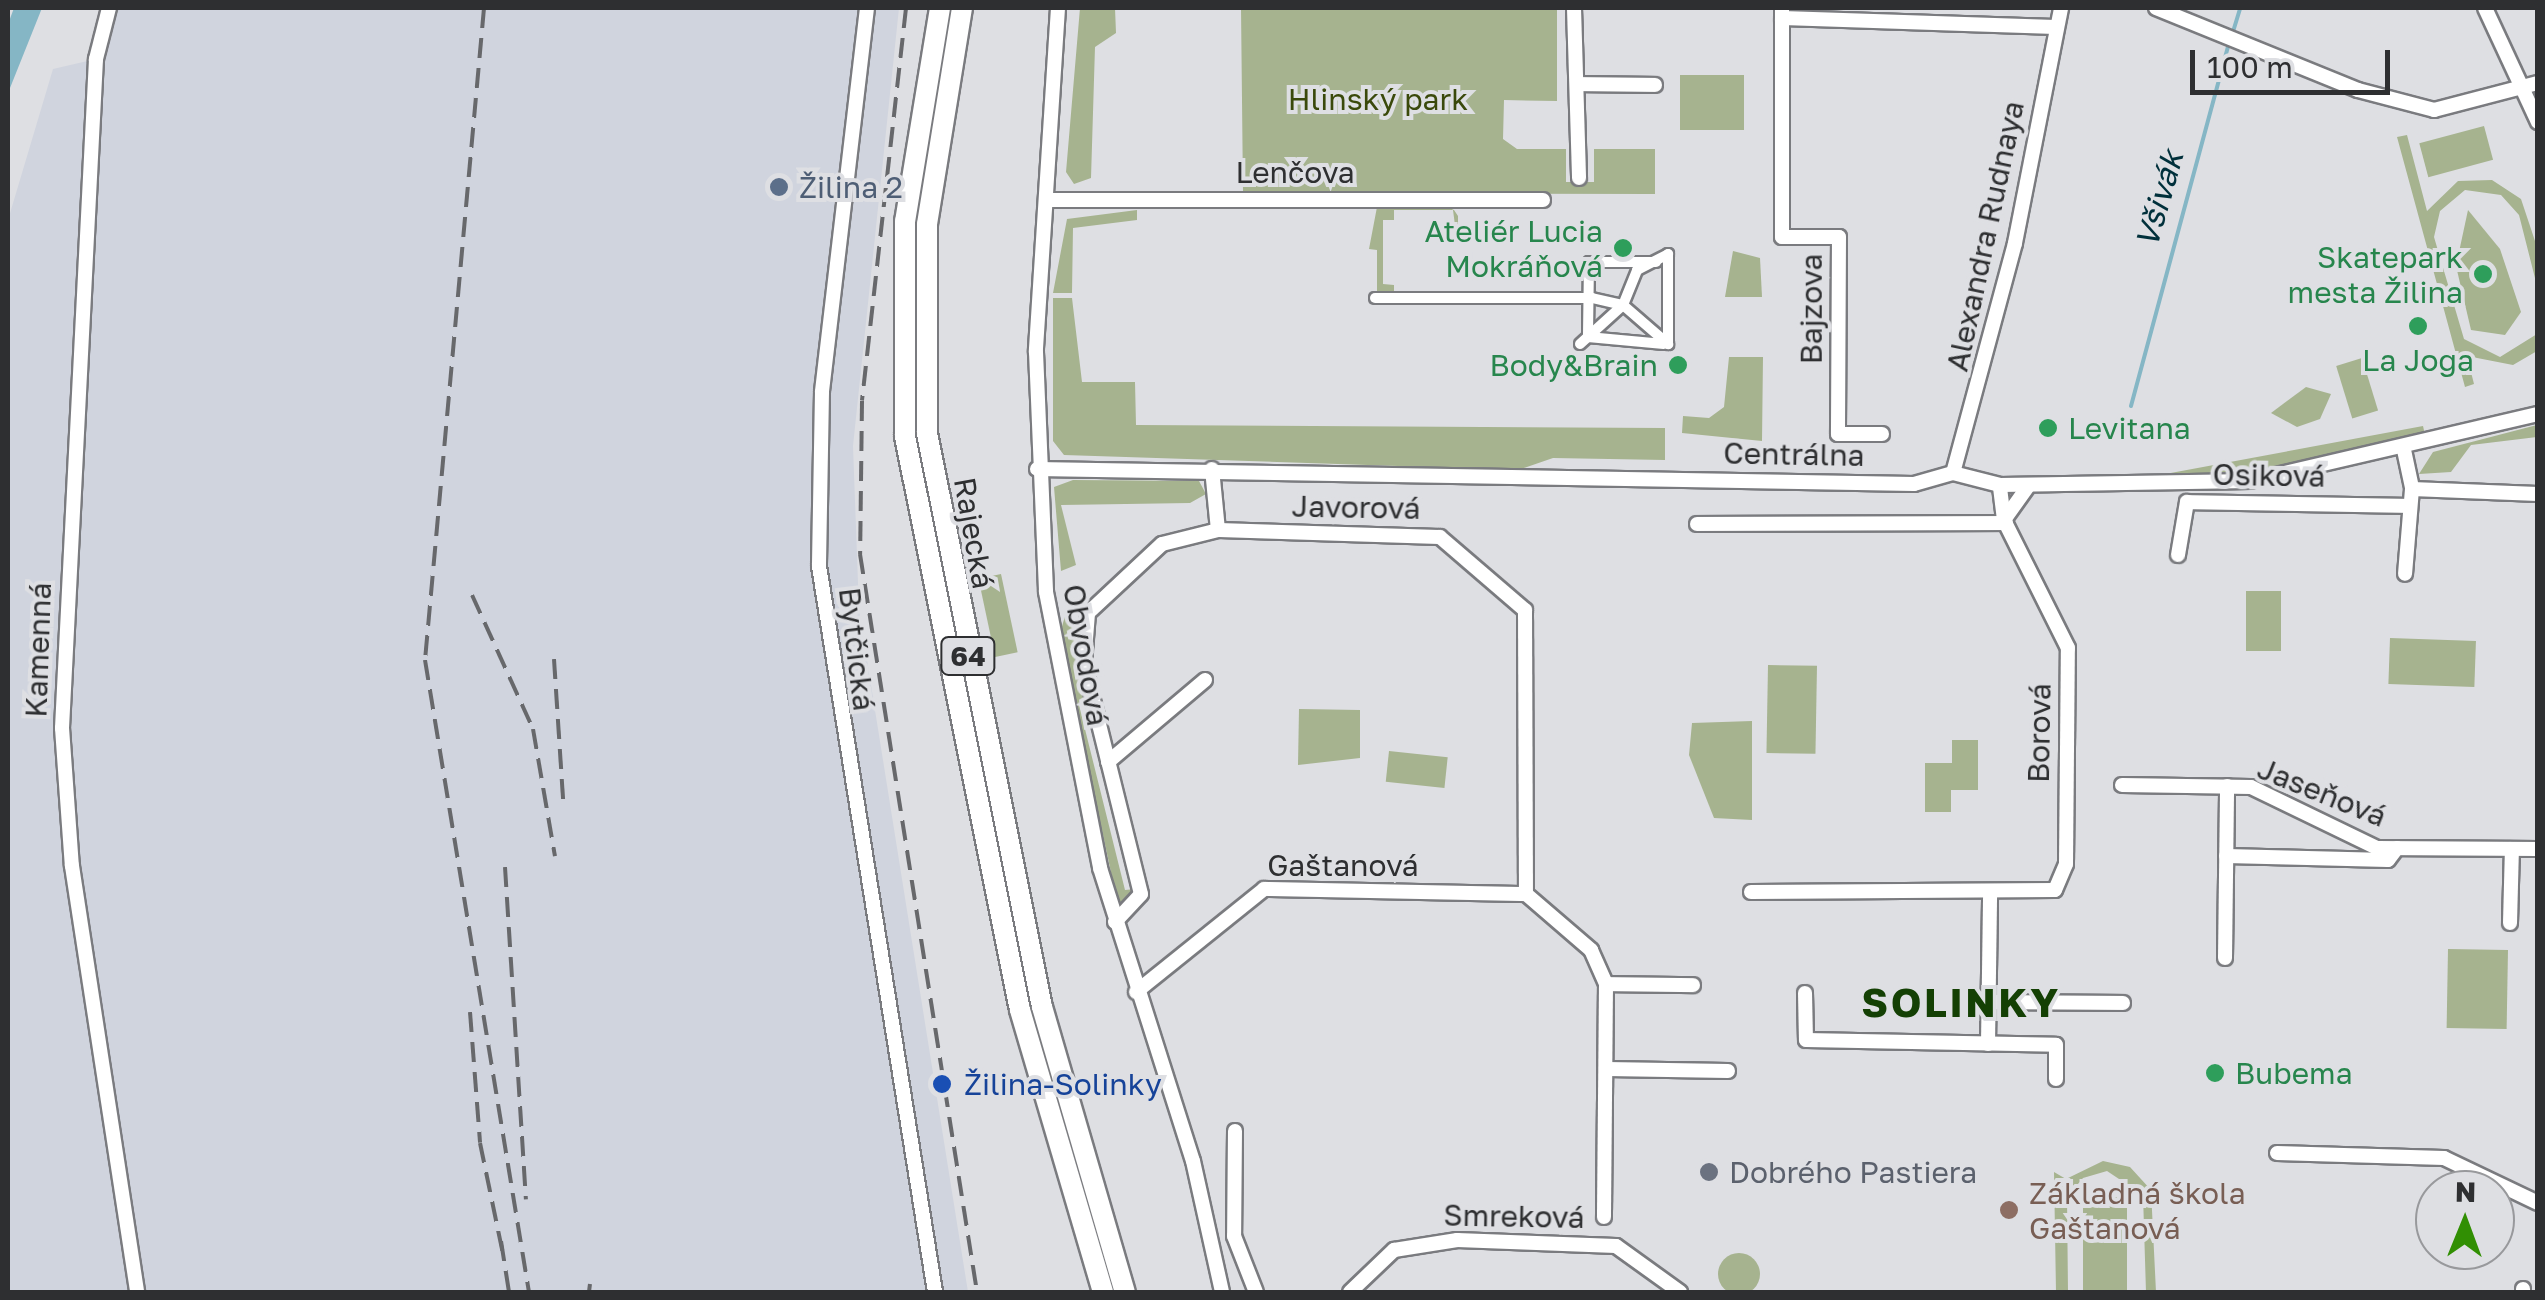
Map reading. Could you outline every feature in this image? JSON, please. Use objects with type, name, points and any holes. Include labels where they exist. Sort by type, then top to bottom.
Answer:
[{"type":"main road","name":"Rajecká","points":[[940,8],[905,221],[906,436],[1020,1010],[1103,1292]]},
{"type":"main road","name":"Rajecká","points":[[962,8],[927,224],[927,433],[1042,1006],[1126,1292]]},
{"type":"street","name":"Kamenná","points":[[109,8],[96,59],[62,728],[70,853],[137,1292]]},
{"type":"street","name":"Bytčická","points":[[867,8],[822,392],[819,566],[935,1292]]},
{"type":"street","name":"Obvodová","points":[[1058,8],[1037,468],[1051,628],[1115,922],[1193,1160],[1222,1292]]},
{"type":"street","points":[[1574,8],[1578,178]]},
{"type":"street","name":"Alexandra Rudnaya","points":[[1953,473],[2014,243],[2062,8]]},
{"type":"street","points":[[2156,8],[2358,90],[2434,110],[2538,83]]},
{"type":"street","points":[[2486,8],[2519,90],[2538,122]]},
{"type":"street","name":"Bajzova","points":[[1882,434],[1838,434],[1839,238],[1782,237],[1782,12],[2056,27]]},
{"type":"street","points":[[1578,84],[1655,85]]},
{"type":"street","name":"Lenčova","points":[[1047,200],[1543,200]]},
{"type":"street","points":[[1584,341],[1623,305],[1637,270],[1668,254],[1665,344]]},
{"type":"street","points":[[1584,341],[1589,262],[1598,256],[1656,262]]},
{"type":"street","points":[[1375,298],[1588,298],[1623,305],[1665,344]]},
{"type":"street","points":[[1584,341],[1665,344]]},
{"type":"street","name":"Centrálna","points":[[1037,468],[1914,484],[1953,473],[2000,485],[2250,482],[2404,450],[2538,414]]},
{"type":"street","points":[[2404,450],[2412,489],[2406,506],[2406,574]]},
{"type":"street","points":[[1212,469],[1218,530]]},
{"type":"street","name":"Borová","points":[[1751,892],[2041,896],[2066,864],[2068,648],[2005,522],[2000,485]]},
{"type":"street","points":[[1697,524],[2005,522],[2029,485]]},
{"type":"street","points":[[2412,489],[2538,494]]},
{"type":"street","name":"Osiková","points":[[2178,555],[2187,502],[2406,506]]},
{"type":"street","name":"Javorová","points":[[1115,922],[1141,894],[1084,664],[1088,613],[1162,544],[1218,530],[1440,537],[1525,610],[1531,644],[1526,894]]},
{"type":"street","points":[[1108,762],[1205,680]]},
{"type":"street","name":"Jaseňová","points":[[2122,785],[2251,788],[2377,848],[2538,850]]},
{"type":"street","name":"Jaseňová","points":[[2225,958],[2227,786]]},
{"type":"street","name":"Jaseňová","points":[[2226,856],[2388,860],[2397,848]]},
{"type":"street","points":[[2510,923],[2512,849]]},
{"type":"street","name":"Gaštanová","points":[[1136,992],[1264,890],[1526,894]]},
{"type":"street","points":[[1526,894],[1591,950],[1606,984],[1604,1217]]},
{"type":"street","points":[[1988,1044],[1990,896]]},
{"type":"street","points":[[1606,984],[1692,986]]},
{"type":"street","points":[[1806,994],[1806,1040],[2056,1045],[2056,1079]]},
{"type":"street","points":[[1989,1002],[2123,1003]]},
{"type":"street","points":[[1606,1069],[1728,1072]]},
{"type":"street","points":[[1235,1131],[1234,1236],[1256,1292]]},
{"type":"street","points":[[2277,1153],[2444,1158],[2538,1204]]},
{"type":"street","name":"Smreková","points":[[1350,1292],[1394,1250],[1457,1240],[1616,1246],[1680,1292]]},
{"type":"shaded area","points":[[112,8],[899,8],[853,446],[859,610],[968,1292],[8,1292],[8,220],[53,69],[96,59]]},
{"type":"green space","points":[[1080,8],[1115,8],[1116,33],[1095,47],[1091,178],[1074,184],[1066,172]]},
{"type":"green space","name":"Hlinský park","points":[[1241,8],[1557,9],[1557,101],[1504,100],[1503,139],[1517,149],[1566,149],[1566,182],[1594,182],[1594,149],[1655,149],[1655,194],[1243,193]]},
{"type":"green space","points":[[1680,75],[1744,75],[1744,130],[1680,130]]},
{"type":"green space","points":[[2484,126],[2493,160],[2428,177],[2419,143]]},
{"type":"green space","points":[[2407,135],[2427,211],[2458,181],[2492,180],[2521,199],[2537,247],[2537,286],[2519,215],[2501,195],[2465,190],[2440,211],[2434,237],[2464,339],[2500,357],[2537,334],[2537,351],[2513,365],[2467,356],[2474,384],[2465,387],[2397,137]]},
{"type":"green space","points":[[1377,207],[1447,207],[1454,210],[1458,216],[1458,241],[1439,235],[1456,233],[1453,210],[1394,210],[1394,220],[1383,220],[1383,284],[1394,285],[1394,296],[1377,296],[1377,250],[1369,249]]},
{"type":"green space","points":[[1137,210],[1137,220],[1073,228],[1072,293],[1053,293],[1067,219]]},
{"type":"green space","name":"Skatepark mesta Žilina","points":[[2468,210],[2500,249],[2521,312],[2505,335],[2471,330],[2456,266]]},
{"type":"green space","points":[[1733,251],[1760,258],[1762,297],[1725,297]]},
{"type":"green space","points":[[1053,298],[1072,298],[1082,382],[1135,382],[1136,425],[1665,428],[1665,460],[1553,458],[1518,470],[1064,455],[1053,441]]},
{"type":"green space","points":[[1729,357],[1763,357],[1762,441],[1682,433],[1683,416],[1709,418],[1724,407]]},
{"type":"green space","points":[[2362,358],[2378,411],[2352,418],[2336,366]]},
{"type":"green space","points":[[2306,387],[2331,394],[2320,419],[2297,427],[2271,413]]},
{"type":"green space","points":[[2537,425],[2537,437],[2471,445],[2451,472],[2419,474],[2433,452]]},
{"type":"green space","points":[[2423,426],[2425,435],[2278,469],[2149,477]]},
{"type":"green space","points":[[1073,480],[1199,481],[1206,494],[1190,503],[1061,505],[1076,565],[1061,571],[1054,487]]},
{"type":"green space","points":[[1001,574],[1018,652],[995,657],[979,579]]},
{"type":"green space","points":[[2246,591],[2281,591],[2281,651],[2246,651]]},
{"type":"green space","points":[[1066,613],[1078,633],[1087,695],[1079,705],[1125,890],[1135,889],[1119,910],[1060,633]]},
{"type":"green space","points":[[2390,638],[2476,641],[2474,687],[2388,684]]},
{"type":"green space","points":[[1768,665],[1817,666],[1815,754],[1766,753]]},
{"type":"green space","points":[[1299,709],[1360,710],[1360,758],[1298,765]]},
{"type":"green space","points":[[1752,721],[1752,820],[1714,818],[1689,755],[1692,723]]},
{"type":"green space","points":[[1952,740],[1978,740],[1978,790],[1951,790],[1951,812],[1925,812],[1925,763],[1952,763]]},
{"type":"green space","points":[[1389,751],[1448,757],[1444,788],[1386,782]]},
{"type":"green space","points":[[2448,949],[2508,950],[2507,1029],[2447,1028]]},
{"type":"green space","points":[[2103,1161],[2130,1167],[2151,1190],[2156,1292],[2146,1292],[2143,1195],[2107,1171],[2083,1178],[2067,1197],[2068,1292],[2056,1292],[2054,1172],[2066,1179]]},
{"type":"green space","points":[[2083,1197],[2127,1197],[2127,1292],[2083,1292]]},
{"type":"green space","points":[[1739,1253],[1754,1259],[1760,1274],[1754,1289],[1739,1295],[1724,1289],[1718,1274],[1724,1259]]},
{"type":"water","points":[[14,8],[42,8],[8,93],[8,24]]},
{"type":"waterway","name":"Všivák","points":[[2232,35],[2240,8]]},
{"type":"waterway","points":[[2131,406],[2229,44]]},
{"type":"railway","points":[[484,8],[425,660],[529,1292]]},
{"type":"railway","points":[[906,8],[862,401],[860,554],[977,1292]]},
{"type":"railway","points":[[472,595],[533,729],[555,856]]},
{"type":"railway","points":[[554,659],[563,800]]},
{"type":"railway","points":[[505,867],[526,1199]]},
{"type":"railway","points":[[470,1012],[480,1143],[503,1254]]},
{"type":"railway","points":[[501,1241],[509,1292]]},
{"type":"railway","points":[[589,1292],[590,1284]]},
{"type":"place","name":"Žilina 2","points":[[779,187]]},
{"type":"place","name":"Ateliér Lucia Mokráňová","points":[[1623,248]]},
{"type":"place","name":"Skatepark mesta Žilina","points":[[2483,274]]},
{"type":"place","name":"La Joga","points":[[2418,326]]},
{"type":"place","name":"Body&Brain","points":[[1678,365]]},
{"type":"place","name":"Levitana","points":[[2048,428]]},
{"type":"place","name":"Bubema","points":[[2215,1073]]},
{"type":"place","name":"Žilina-Solinky","points":[[942,1084]]},
{"type":"place","name":"Dobrého Pastiera","points":[[1709,1172]]},
{"type":"place","name":"Základná škola Gaštanová","points":[[2009,1210]]},
{"type":"district","name":"SOLINKY","points":[[1961,1002]]}]
